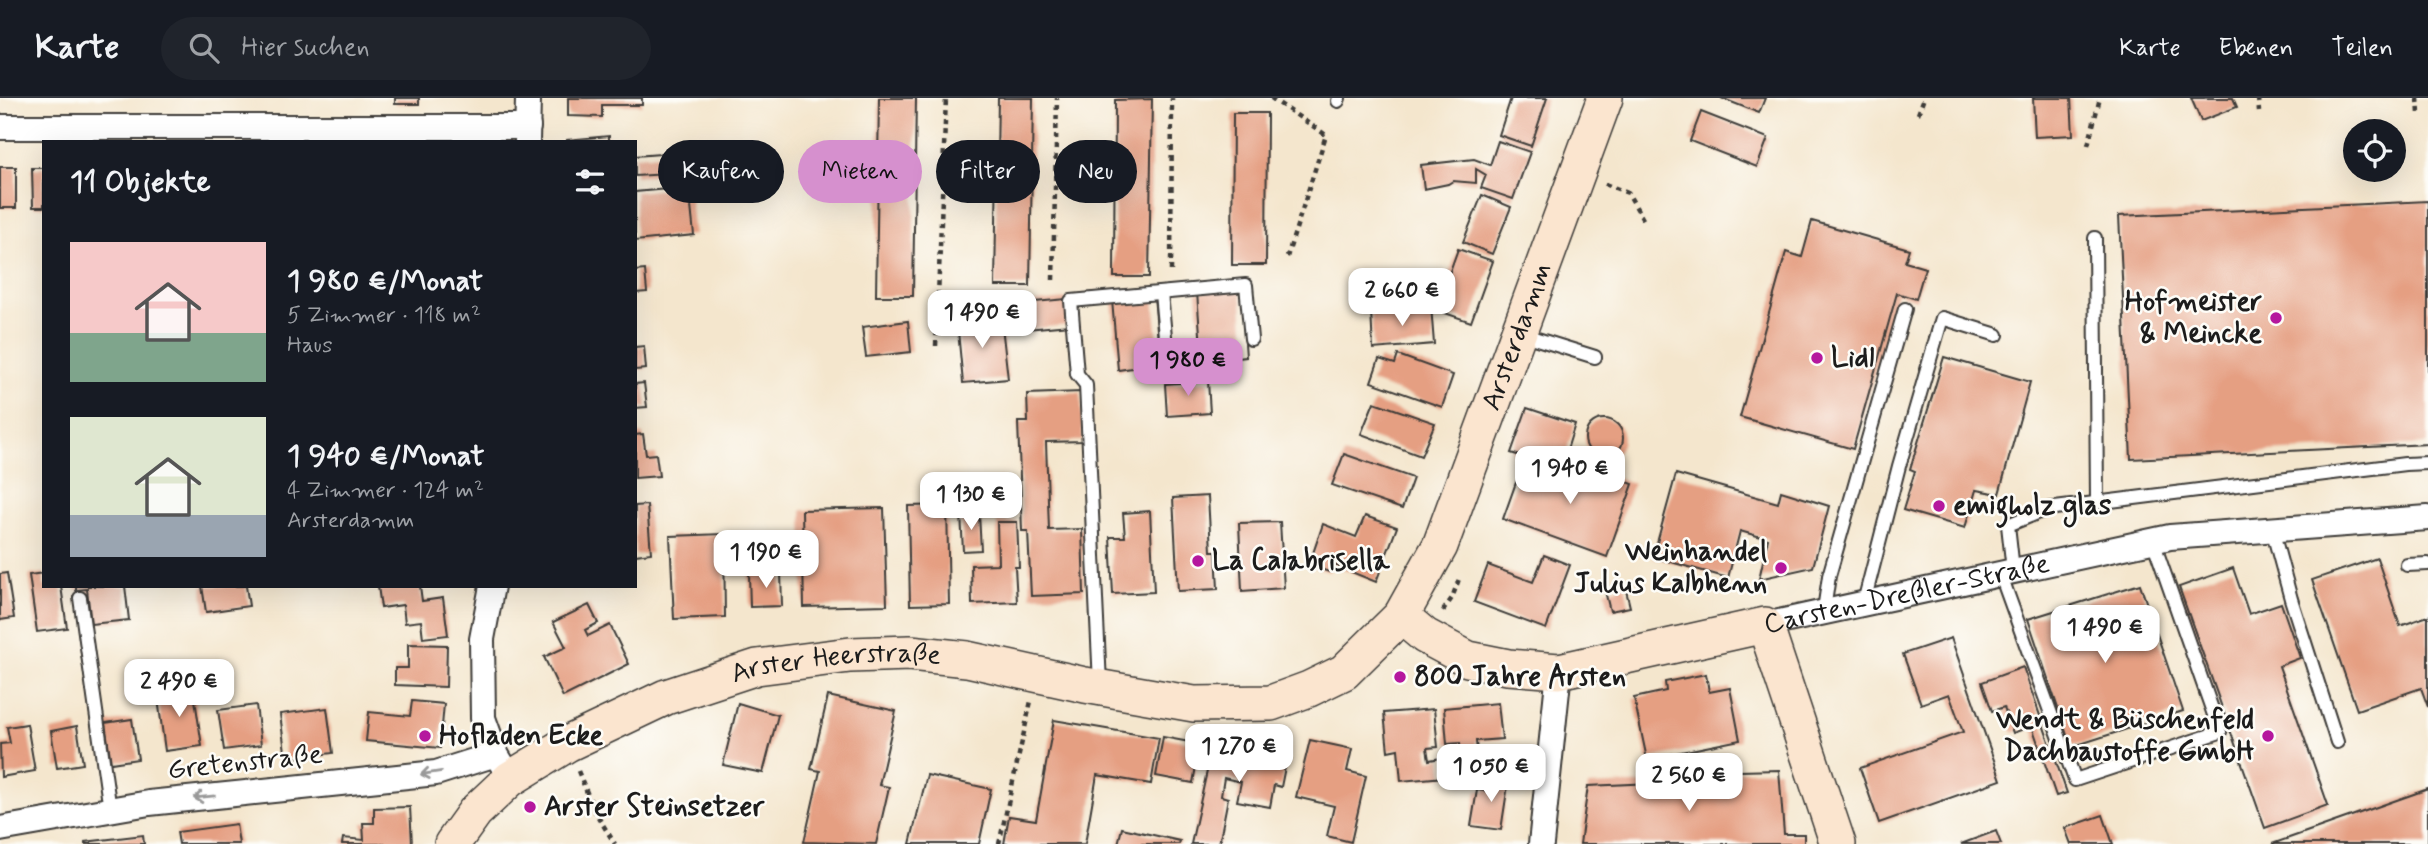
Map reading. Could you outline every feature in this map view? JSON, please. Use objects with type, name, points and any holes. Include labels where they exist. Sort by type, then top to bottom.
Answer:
[{"type":"street","points":[[0,127],[527,134],[528,98]]},
{"type":"street","name":"Arsterdamm","points":[[1271,703],[1344,672],[1401,616],[1440,546],[1605,98]]},
{"type":"street","name":"Carsten-Dreßler-Straße","points":[[1401,616],[1425,636],[1468,659],[1508,667],[1559,671],[1824,610],[2153,541],[2428,518]]},
{"type":"street","points":[[492,588],[482,639],[483,718],[503,766]]},
{"type":"street","points":[[1765,625],[1838,844]]},
{"type":"street","name":"Arster Heerstraße","points":[[452,844],[503,766],[567,744],[666,697],[757,667],[850,655],[910,653],[967,659],[1101,688],[1194,704],[1271,703]]},
{"type":"street","points":[[1541,844],[1559,671]]},
{"type":"street","name":"Gretenstraße","points":[[0,829],[149,803],[503,766]]},
{"type":"lane","points":[[2095,239],[2097,502]]},
{"type":"lane","points":[[1101,688],[1086,385],[1077,374],[1071,301],[1246,285],[1251,339]]},
{"type":"lane","points":[[1161,293],[1167,358]]},
{"type":"lane","points":[[1824,610],[1829,576],[1905,309]]},
{"type":"lane","points":[[1864,602],[1899,466],[1942,318],[1997,335]]},
{"type":"lane","points":[[1517,333],[1595,357]]},
{"type":"lane","points":[[2153,541],[2220,732],[2075,780],[2007,572],[2008,524],[2047,509],[2428,463]]},
{"type":"lane","points":[[2272,529],[2291,599],[2337,742]]},
{"type":"lane","points":[[2407,565],[2428,564]]},
{"type":"lane","points":[[80,598],[110,810]]},
{"type":"path","points":[[936,346],[946,98]]},
{"type":"path","points":[[1053,279],[1057,98]]},
{"type":"path","points":[[1171,271],[1172,98]]},
{"type":"path","points":[[1272,98],[1326,135],[1287,257]]},
{"type":"path","points":[[1918,114],[1924,98]]},
{"type":"path","points":[[2088,145],[2100,98]]},
{"type":"path","points":[[2258,98],[2259,113]]},
{"type":"path","points":[[2418,98],[2418,114]]},
{"type":"path","points":[[1578,175],[1628,193],[1644,221]]},
{"type":"path","points":[[999,844],[1037,673]]},
{"type":"path","points":[[567,744],[595,812],[615,844]]},
{"type":"building","points":[[395,98],[419,98],[419,104],[395,104]]},
{"type":"building","points":[[568,98],[642,98],[642,105],[602,105],[602,117],[568,116]]},
{"type":"building","points":[[879,98],[916,98],[915,140],[878,140]]},
{"type":"building","points":[[998,98],[1033,98],[1032,140],[997,140]]},
{"type":"building","points":[[1511,98],[1547,98],[1531,146],[1499,135]]},
{"type":"building","points":[[1721,98],[1765,98],[1759,113]]},
{"type":"building","points":[[2033,98],[2071,98],[2073,135],[2035,137]]},
{"type":"building","points":[[2191,98],[2233,98],[2237,107],[2201,121]]},
{"type":"building","points":[[1152,99],[1149,277],[1114,277],[1114,203],[1137,203],[1137,140],[1115,140],[1115,100]]},
{"type":"building","points":[[1701,112],[1768,138],[1757,167],[1690,141]]},
{"type":"building","points":[[1233,113],[1267,113],[1266,265],[1232,265]]},
{"type":"building","points":[[609,136],[609,140],[567,140]]},
{"type":"building","points":[[1498,141],[1530,152],[1513,199],[1481,188],[1486,175],[1476,169],[1476,183],[1453,181],[1424,189],[1421,165],[1474,159],[1490,165]]},
{"type":"building","points":[[658,154],[658,175],[637,176],[637,156]]},
{"type":"building","points":[[0,167],[16,167],[16,208],[0,208]]},
{"type":"building","points":[[32,168],[42,168],[42,207],[33,207]]},
{"type":"building","points":[[658,190],[658,203],[691,203],[694,235],[637,241],[637,192]]},
{"type":"building","points":[[1482,195],[1511,207],[1492,254],[1463,242]]},
{"type":"building","name":"Hofmeister & Meincke","points":[[2428,201],[2428,444],[2131,459],[2119,216]]},
{"type":"building","points":[[877,203],[914,203],[913,296],[876,296]]},
{"type":"building","points":[[996,203],[1031,203],[1030,286],[995,286]]},
{"type":"building","name":"Lidl","points":[[1812,221],[1909,249],[1905,262],[1925,268],[1916,299],[1897,293],[1853,449],[1740,417],[1786,252],[1802,257]]},
{"type":"building","points":[[1458,249],[1493,261],[1471,322],[1436,310]]},
{"type":"building","points":[[645,270],[647,292],[637,293],[637,271]]},
{"type":"building","points":[[1241,288],[1246,357],[1202,362],[1197,292]]},
{"type":"building","points":[[1154,296],[1160,364],[1118,370],[1112,300]]},
{"type":"building","points":[[1066,299],[1069,325],[1016,330],[1014,304]]},
{"type":"building","points":[[1431,306],[1434,344],[1373,349],[1371,311]]},
{"type":"building","points":[[1001,317],[1008,379],[963,383],[957,321]]},
{"type":"building","points":[[908,321],[911,352],[866,357],[862,327]]},
{"type":"building","points":[[644,346],[646,369],[637,370],[637,347]]},
{"type":"building","points":[[1398,355],[1453,375],[1442,407],[1371,382],[1379,359],[1395,364]]},
{"type":"building","points":[[1944,357],[2030,382],[1999,494],[1976,490],[1965,528],[1903,510],[1915,471],[1910,469]]},
{"type":"building","points":[[1208,381],[1210,413],[1167,416],[1165,384]]},
{"type":"building","points":[[644,383],[647,407],[637,408],[637,384]]},
{"type":"building","points":[[1081,392],[1083,441],[1046,442],[1049,530],[1082,529],[1084,594],[1031,596],[1028,531],[1022,531],[1018,422],[1028,422],[1027,394]]},
{"type":"building","points":[[1374,402],[1435,423],[1421,456],[1361,434]]},
{"type":"building","points":[[1527,408],[1575,424],[1561,469],[1511,453]]},
{"type":"building","points":[[1604,419],[1617,425],[1623,438],[1617,451],[1604,457],[1591,451],[1585,438],[1591,425]]},
{"type":"building","points":[[643,434],[646,455],[656,454],[659,476],[637,478],[637,435]]},
{"type":"building","points":[[1344,454],[1413,478],[1402,509],[1332,485]]},
{"type":"building","points":[[1524,460],[1564,475],[1562,479],[1575,484],[1582,465],[1633,484],[1607,557],[1503,519]]},
{"type":"building","points":[[1676,474],[1778,503],[1781,491],[1829,506],[1813,567],[1759,579],[1768,539],[1740,531],[1728,578],[1653,557]]},
{"type":"building","points":[[1208,496],[1211,551],[1216,551],[1218,589],[1178,591],[1173,498]]},
{"type":"building","points":[[647,505],[651,553],[637,555],[637,506]]},
{"type":"building","points":[[947,505],[949,604],[910,605],[908,506]]},
{"type":"building","points":[[884,508],[887,605],[804,607],[802,510]]},
{"type":"building","points":[[1150,511],[1154,592],[1113,594],[1110,537],[1125,537],[1123,513]]},
{"type":"building","points":[[961,514],[979,514],[981,550],[963,551]]},
{"type":"building","points":[[1365,516],[1397,527],[1376,582],[1332,564],[1329,572],[1309,565],[1323,524],[1356,537]]},
{"type":"building","points":[[997,522],[1017,522],[1017,602],[972,604],[971,565],[998,564]]},
{"type":"building","points":[[1280,522],[1284,588],[1242,591],[1239,523]]},
{"type":"building","points":[[724,534],[725,617],[674,619],[670,536]]},
{"type":"building","points":[[1544,555],[1570,565],[1546,629],[1474,602],[1488,565],[1533,582]]},
{"type":"building","points":[[2377,558],[2400,626],[2428,616],[2428,707],[2421,688],[2357,710],[2312,580]]},
{"type":"building","name":"Wendt & Büschenfeld Dachbaustoffe GmbH","points":[[2233,568],[2249,614],[2281,603],[2300,658],[2279,666],[2328,805],[2265,828],[2179,587]]},
{"type":"building","points":[[781,572],[782,606],[750,607],[749,573]]},
{"type":"building","points":[[7,573],[14,618],[0,620],[0,574]]},
{"type":"building","points":[[42,573],[42,588],[61,588],[67,628],[37,632],[29,575]]},
{"type":"building","points":[[2140,584],[2183,711],[2071,747],[2028,619]]},
{"type":"building","points":[[1625,586],[1630,607],[1610,611],[1605,591]]},
{"type":"building","points":[[76,588],[125,588],[129,620],[91,624],[87,589]]},
{"type":"building","points":[[202,588],[246,588],[249,606],[206,612]]},
{"type":"building","points":[[378,588],[420,588],[422,601],[443,598],[448,635],[423,638],[421,621],[405,623],[403,605],[381,608]]},
{"type":"building","points":[[589,605],[598,623],[585,630],[588,636],[610,625],[629,664],[563,697],[544,657],[566,647],[553,622]]},
{"type":"building","points":[[1951,638],[2001,780],[1879,823],[1860,768],[1963,732],[1949,694],[1921,704],[1903,654]]},
{"type":"building","points":[[408,644],[447,645],[446,687],[395,685],[395,668],[408,668]]},
{"type":"building","points":[[2023,667],[2067,793],[2056,796],[2032,726],[2013,733],[2004,707],[1992,711],[1982,682]]},
{"type":"building","points":[[1706,674],[1709,692],[1730,688],[1740,740],[1647,759],[1634,698],[1666,691],[1665,682]]},
{"type":"building","points":[[193,686],[202,746],[165,751],[157,691]]},
{"type":"building","points":[[828,696],[896,711],[879,785],[889,787],[876,844],[804,842],[820,771],[811,769]]},
{"type":"building","points":[[412,701],[444,704],[440,748],[366,741],[369,712],[410,716]]},
{"type":"building","points":[[738,703],[778,715],[763,773],[723,765]]},
{"type":"building","points":[[1498,703],[1502,739],[1476,741],[1480,783],[1463,784],[1460,743],[1447,744],[1444,708]]},
{"type":"building","points":[[256,705],[261,745],[224,750],[218,710]]},
{"type":"building","points":[[327,708],[333,753],[286,759],[280,714]]},
{"type":"building","points":[[1434,709],[1438,747],[1427,748],[1429,760],[1442,758],[1444,777],[1401,781],[1398,749],[1388,751],[1384,713]]},
{"type":"building","points":[[132,719],[138,759],[111,763],[105,723]]},
{"type":"building","points":[[1054,720],[1159,738],[1151,784],[1097,775],[1085,844],[1004,844],[1009,816],[1036,820]]},
{"type":"building","points":[[27,724],[35,771],[1,777],[0,744],[10,743],[7,727]]},
{"type":"building","points":[[77,726],[83,764],[57,768],[51,731]]},
{"type":"building","points":[[1163,737],[1200,744],[1193,783],[1156,776]]},
{"type":"building","points":[[1238,737],[1289,747],[1281,787],[1274,785],[1270,807],[1237,801],[1241,782],[1224,778],[1221,796],[1228,798],[1219,844],[1191,844],[1211,753],[1234,758]]},
{"type":"building","points":[[1310,740],[1352,749],[1347,771],[1366,776],[1351,842],[1327,836],[1334,806],[1296,797]]},
{"type":"building","points":[[1779,770],[1784,834],[1804,834],[1804,844],[1580,844],[1588,786],[1739,779],[1739,771]]},
{"type":"building","points":[[927,775],[991,789],[979,844],[910,844]]},
{"type":"building","points":[[1488,775],[1509,778],[1501,830],[1471,826],[1477,790],[1486,791]]},
{"type":"building","points":[[2428,789],[2428,844],[2272,844]]},
{"type":"building","points":[[410,807],[412,844],[342,844],[343,838],[364,840],[363,823],[374,823],[374,808]]},
{"type":"building","points":[[2103,815],[2113,844],[2071,844],[2065,828]]},
{"type":"building","points":[[236,824],[239,844],[179,844],[177,832]]},
{"type":"building","points":[[1122,828],[1180,841],[1179,844],[1118,844]]},
{"type":"building","points":[[1996,831],[2001,844],[1961,844]]},
{"type":"building","points":[[143,835],[144,844],[85,844],[85,842]]},
{"type":"place","name":"Hofmeister & Meincke","points":[[2276,318]]},
{"type":"place","name":"Lidl","points":[[1817,358]]},
{"type":"place","name":"emigholz glas","points":[[1939,506]]},
{"type":"place","name":"La Calabrisella","points":[[1198,561]]},
{"type":"place","name":"Weinhandel Julius Kalbhenn","points":[[1781,568]]},
{"type":"place","name":"800 Jahre Arsten","points":[[1400,677]]},
{"type":"place","name":"Hofladen Ecke","points":[[425,736]]},
{"type":"place","name":"Wendt & Büschenfeld Dachbaustoffe GmbH","points":[[2268,736]]},
{"type":"place","name":"Arster Steinsetzer","points":[[530,807]]}]
